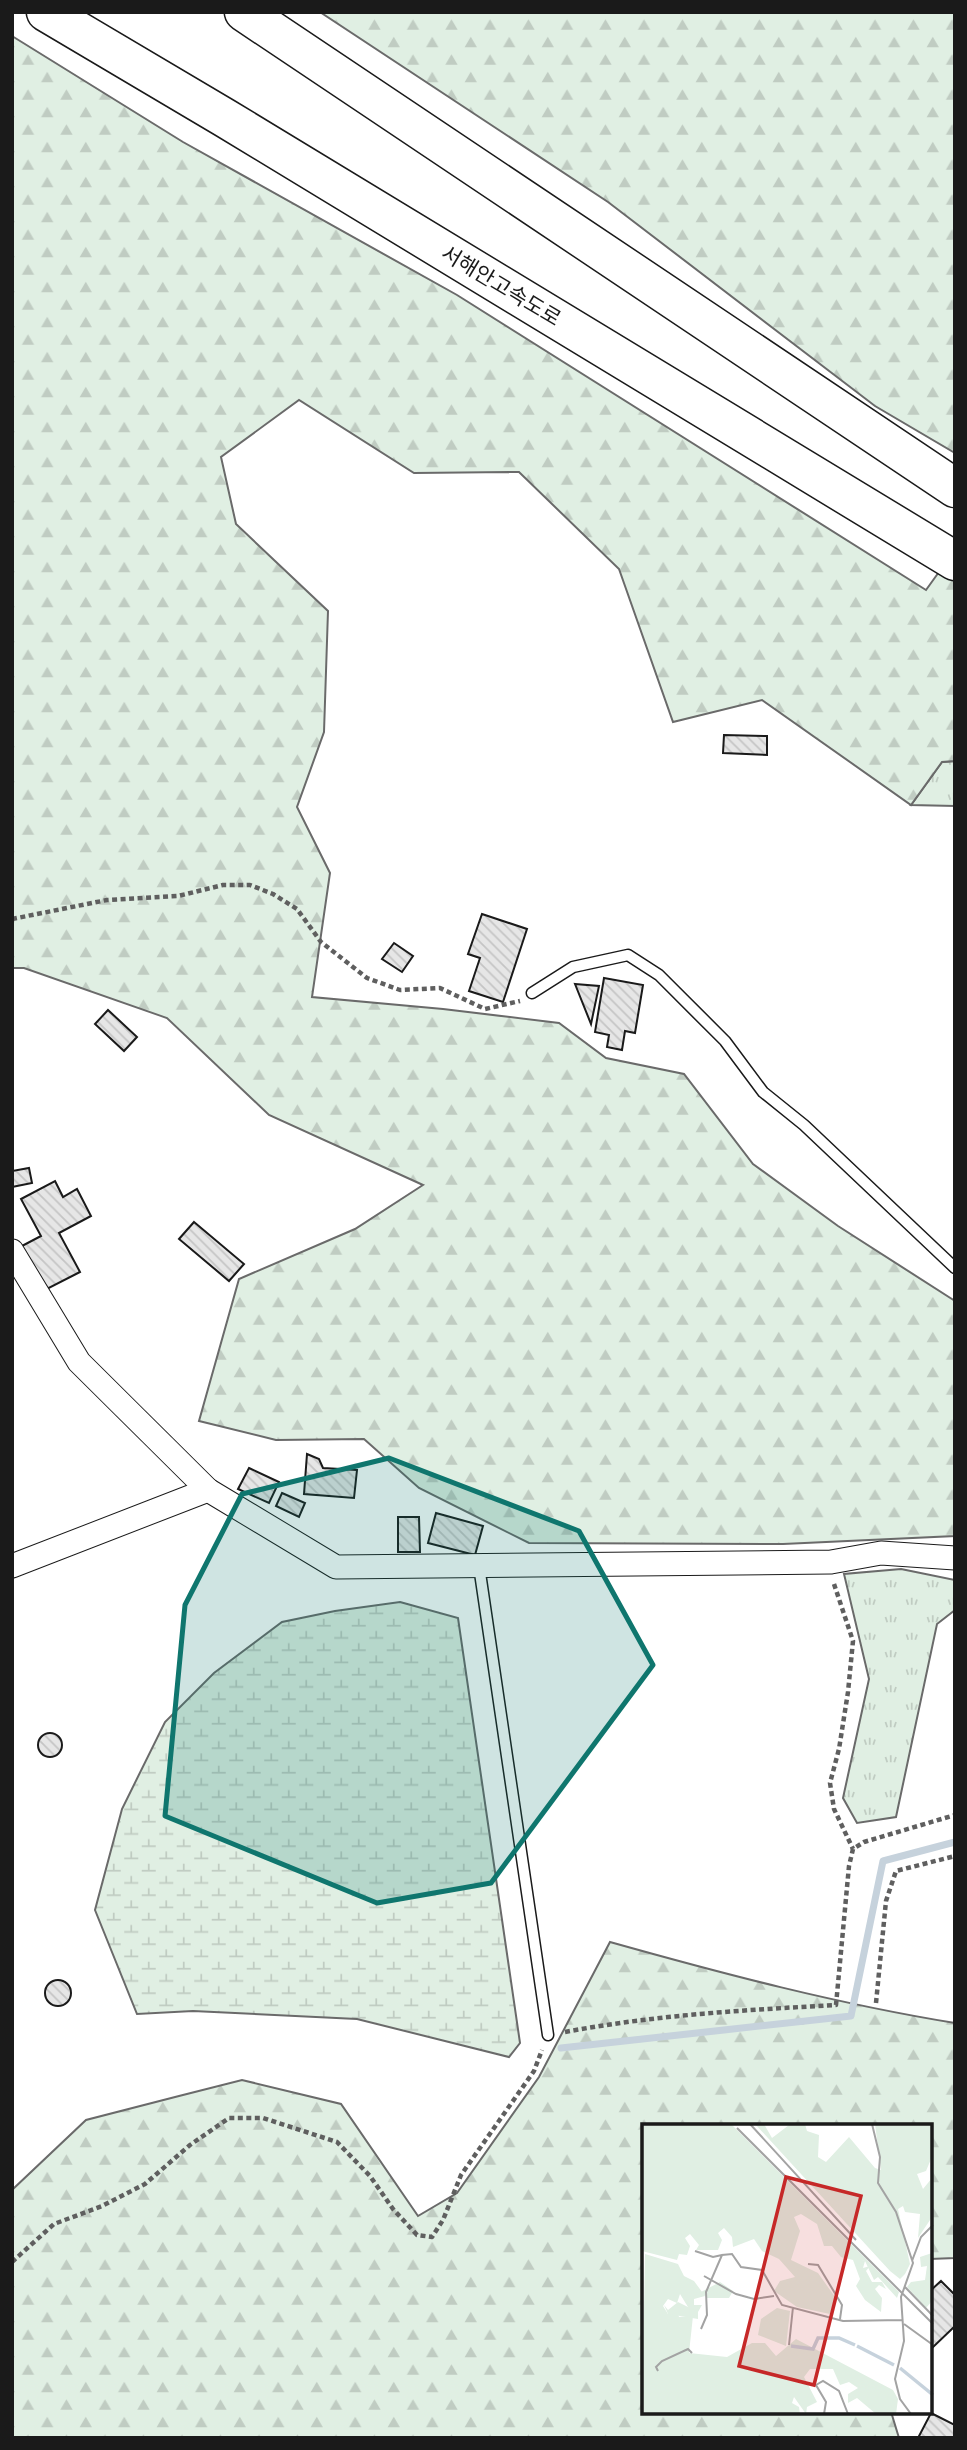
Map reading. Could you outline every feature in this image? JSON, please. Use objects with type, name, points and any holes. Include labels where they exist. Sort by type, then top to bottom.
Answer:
[{"type":"highway","name":"서해안고속도로","points":[[46,12],[955,561]]},
{"type":"highway","points":[[244,12],[955,488]]},
{"type":"street","points":[[12,1251],[79,1362],[208,1490],[336,1567],[831,1562],[881,1553],[955,1558]]},
{"type":"street","points":[[12,1566],[208,1490]]},
{"type":"lane","points":[[532,993],[573,967],[628,955],[659,975],[725,1041],[763,1092],[804,1125],[955,1268]]},
{"type":"lane","points":[[479,1566],[548,2035]]},
{"type":"path","points":[[12,919],[107,900],[178,896],[223,885],[250,886],[273,894],[297,909],[321,942],[367,978],[400,990],[440,988],[485,1009],[523,1000],[532,993]]},
{"type":"path","points":[[12,2262],[54,2224],[102,2206],[145,2184],[190,2145],[229,2118],[263,2118],[337,2142],[370,2176],[393,2209],[417,2235],[432,2236],[443,2220],[461,2175],[534,2071],[548,2035],[612,2023],[696,2013],[836,2005],[849,1866],[853,1849],[834,1809],[830,1783],[839,1749],[853,1641],[834,1586],[831,1562]]},
{"type":"path","points":[[853,1849],[864,1842],[955,1815]]},
{"type":"path","points":[[876,2003],[886,1901],[896,1871],[955,1856]]},
{"type":"highlighted area","points":[[389,1458],[579,1531],[653,1665],[491,1883],[377,1903],[165,1816],[185,1605],[242,1494]]},
{"type":"green space","points":[[320,12],[955,12],[955,453],[875,406],[608,202]]},
{"type":"green space","points":[[12,36],[183,142],[457,295],[926,590],[944,565],[955,571],[955,761],[942,762],[911,805],[762,700],[673,722],[619,569],[519,472],[414,473],[299,400],[221,457],[236,524],[328,611],[324,732],[297,807],[330,873],[312,997],[559,1023],[606,1058],[684,1074],[753,1164],[838,1226],[955,1301],[955,1536],[783,1544],[529,1543],[419,1488],[364,1439],[276,1440],[199,1421],[239,1279],[355,1229],[423,1185],[269,1115],[167,1018],[24,968],[12,968]]},
{"type":"green space","points":[[955,761],[955,806],[911,805],[942,762]]},
{"type":"green space","points":[[901,1569],[955,1580],[955,1610],[937,1624],[896,1817],[857,1823],[843,1798],[869,1679],[844,1574]]},
{"type":"green space","points":[[400,1602],[458,1618],[520,2043],[509,2057],[357,2019],[193,2011],[137,2014],[95,1910],[122,1809],[165,1722],[214,1673],[282,1622]]},
{"type":"green space","points":[[610,1942],[781,1987],[955,2023],[955,2258],[932,2259],[932,2124],[642,2124],[642,2415],[892,2415],[899,2438],[12,2438],[12,2190],[86,2120],[242,2080],[341,2104],[418,2216],[457,2193],[539,2077]]},
{"type":"building","points":[[724,735],[767,736],[767,755],[723,753]]},
{"type":"building","points":[[482,914],[527,929],[503,1002],[469,991],[480,958],[468,954]]},
{"type":"building","points":[[394,943],[413,956],[402,972],[382,959]]},
{"type":"building","points":[[604,978],[643,985],[635,1033],[625,1031],[622,1050],[607,1047],[609,1035],[595,1032]]},
{"type":"building","points":[[575,984],[599,986],[591,1024]]},
{"type":"building","points":[[108,1010],[137,1037],[124,1051],[95,1024]]},
{"type":"building","points":[[29,1168],[32,1183],[12,1187],[12,1171]]},
{"type":"building","points":[[55,1181],[63,1197],[77,1189],[91,1216],[59,1233],[80,1272],[43,1291],[20,1247],[41,1236],[21,1199]]},
{"type":"building","points":[[194,1222],[244,1264],[229,1281],[179,1239]]},
{"type":"building","points":[[307,1454],[319,1459],[323,1468],[357,1470],[354,1498],[304,1494]]},
{"type":"building","points":[[249,1468],[279,1482],[269,1503],[238,1489]]},
{"type":"building","points":[[282,1493],[305,1503],[299,1517],[276,1506]]},
{"type":"building","points":[[436,1513],[483,1526],[475,1555],[428,1543]]},
{"type":"building","points":[[398,1517],[419,1517],[420,1552],[398,1552]]},
{"type":"building","points":[[50,1733],[59,1736],[62,1745],[59,1754],[50,1757],[41,1754],[38,1745],[41,1736]]},
{"type":"building","points":[[58,1980],[67,1984],[71,1993],[67,2002],[58,2006],[49,2002],[45,1993],[49,1984]]},
{"type":"building","points":[[941,2281],[955,2295],[955,2326],[932,2348],[932,2289]]},
{"type":"building","points":[[932,2414],[955,2425],[955,2438],[918,2438]]},
{"type":"waterway","points":[[561,2048],[851,2016],[883,1861],[955,1842]]}]
